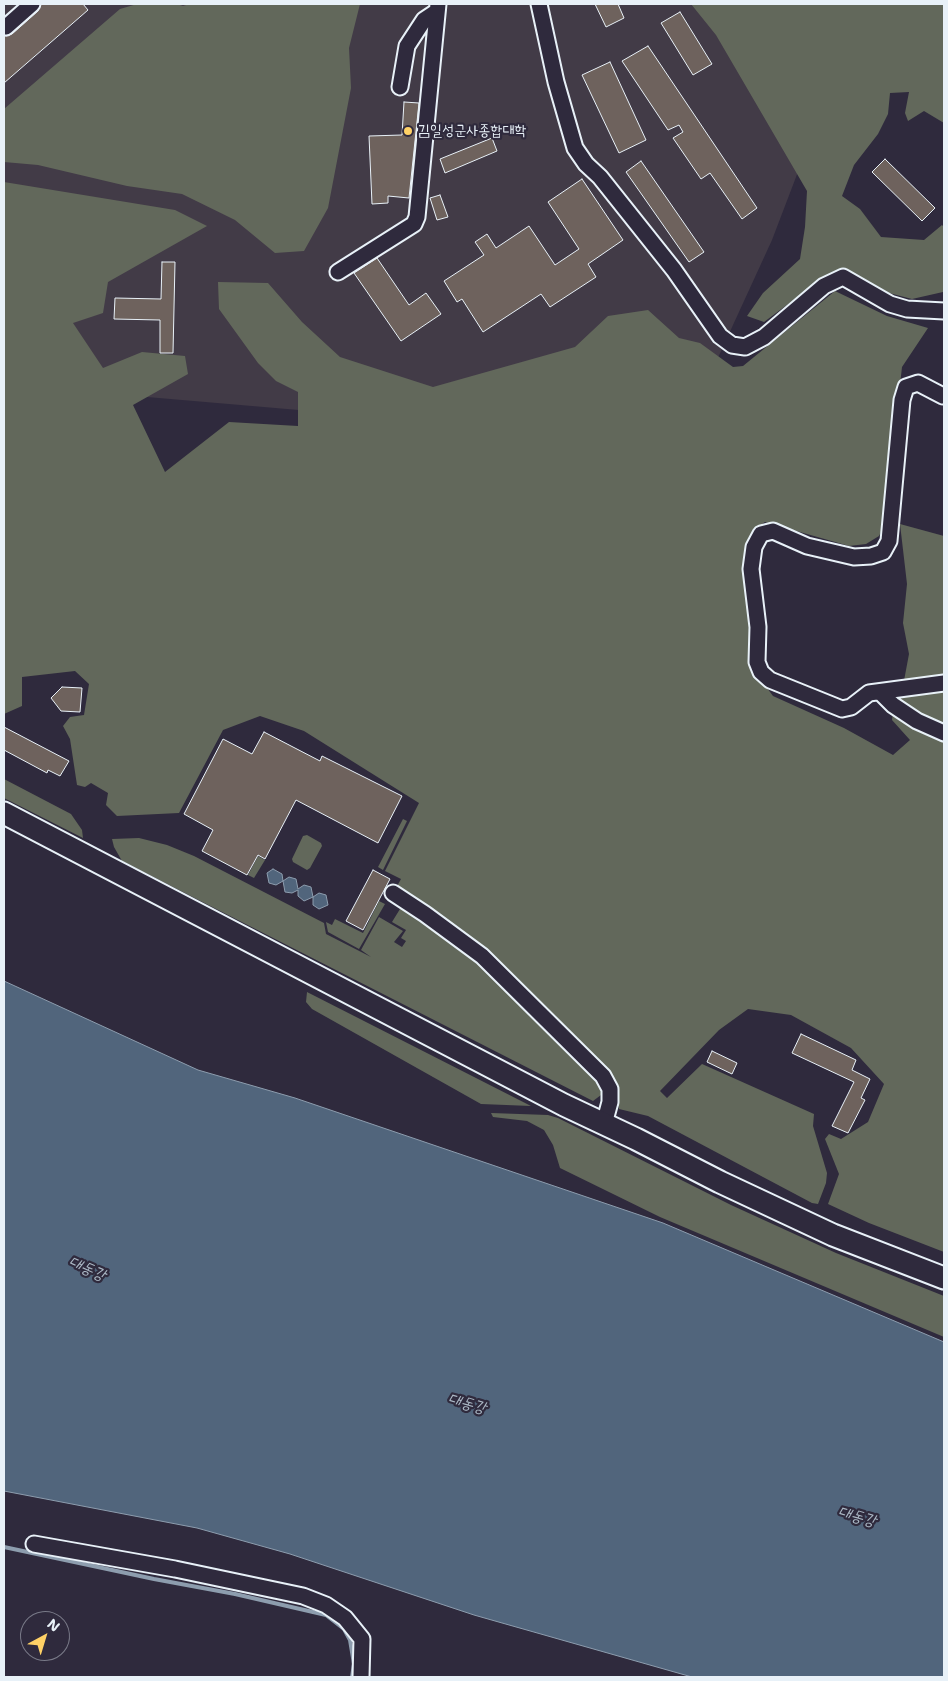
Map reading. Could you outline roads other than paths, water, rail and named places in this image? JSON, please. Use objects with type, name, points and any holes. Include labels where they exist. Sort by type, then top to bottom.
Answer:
[{"type":"highway","points":[[4,813],[420,1031],[720,1182],[833,1235],[944,1278]]},
{"type":"street","points":[[4,26],[6,27],[32,4]]},
{"type":"street","points":[[539,4],[556,82],[575,148],[586,164],[600,177],[674,270],[720,336],[732,345],[744,348],[764,337],[824,286],[843,277],[890,304],[907,310],[944,311]]},
{"type":"street","points":[[400,87],[407,46],[424,20],[437,8]]},
{"type":"street","points":[[338,272],[414,224],[417,217],[437,8]]},
{"type":"street","points":[[943,396],[918,383],[906,387],[902,400],[889,541],[883,552],[871,556],[854,557],[807,546],[773,531],[760,534],[754,547],[751,569],[758,627],[757,662],[761,672],[770,680],[842,709],[851,707],[869,693],[944,683]]},
{"type":"street","points":[[880,692],[893,705],[917,721],[944,734]]},
{"type":"street","points":[[393,894],[426,914],[482,956],[603,1076],[610,1089],[610,1102],[604,1124]]},
{"type":"street","points":[[34,1544],[248,1584],[303,1596],[326,1605],[345,1618],[362,1639],[361,1677]]},
{"type":"water","points":[[273,869],[282,874],[283,881],[276,885],[269,883],[267,873]]},
{"type":"water","points":[[289,877],[296,879],[298,889],[304,885],[311,887],[313,897],[304,901],[298,896],[298,890],[292,893],[285,892],[283,881]]},
{"type":"water","points":[[319,893],[326,895],[328,905],[319,909],[313,905],[313,897]]},
{"type":"water","name":"대동강","points":[[4,981],[198,1070],[295,1098],[663,1223],[944,1342],[944,1677],[692,1677],[474,1615],[290,1554],[197,1528],[4,1491]]},
{"type":"waterway","points":[[4,1547],[235,1594],[326,1615],[344,1629],[350,1640],[354,1664],[352,1677]]},
{"type":"place","name":"김일성군사종합대학","points":[[408,131]]}]
